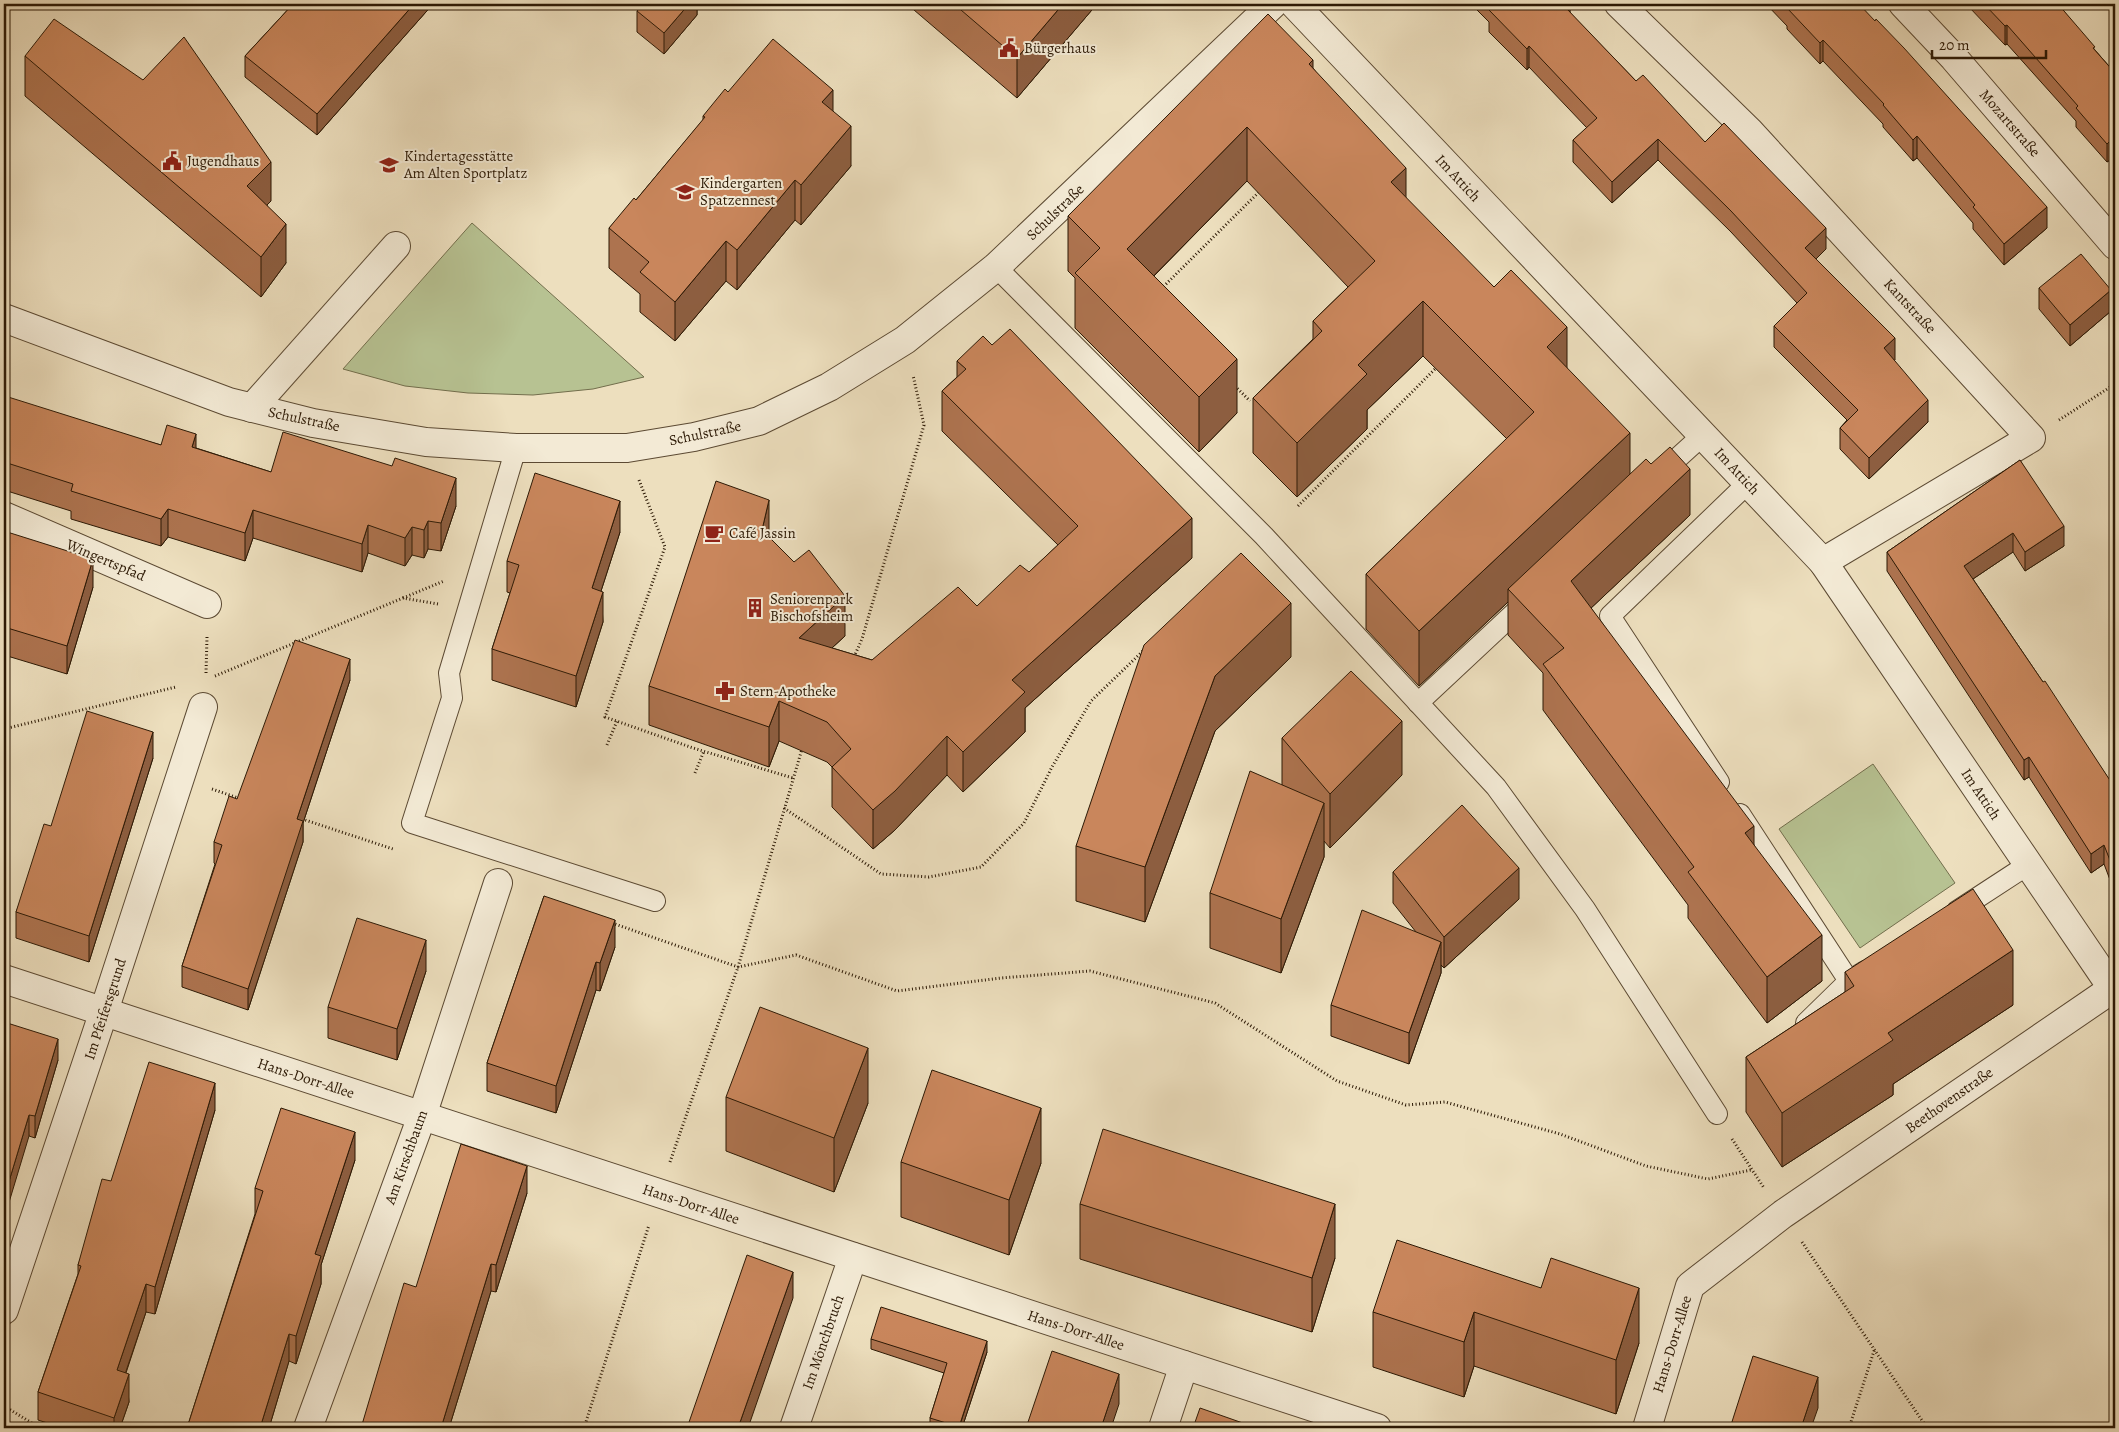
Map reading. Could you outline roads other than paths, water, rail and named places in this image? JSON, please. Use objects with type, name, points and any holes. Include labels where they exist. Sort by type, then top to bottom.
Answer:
[{"type":"street","name":"Schulstraße","points":[[4,318],[220,398],[313,423],[426,442],[516,448],[627,448],[694,438],[759,421],[829,387],[905,340],[996,267],[1273,4]]},
{"type":"street","name":"Im Attich","points":[[1294,4],[1823,562],[2114,989]]},
{"type":"street","name":"Kantstraße","points":[[1619,4],[1749,131],[2031,438],[1823,562]]},
{"type":"street","name":"Mozartstraße","points":[[1903,4],[1954,58],[2115,245]]},
{"type":"street","points":[[252,408],[396,246]]},
{"type":"street","name":"Wingertspfad","points":[[4,516],[207,604]]},
{"type":"street","name":"Im Pfeifersgrund","points":[[4,1310],[104,1012],[203,707]]},
{"type":"street","name":"Am Kirschbaum","points":[[308,1428],[422,1116],[498,883]]},
{"type":"street","name":"Hans-Dorr-Allee","points":[[4,979],[1377,1428]]},
{"type":"street","name":"Beethovenstraße","points":[[1783,1214],[2114,989]]},
{"type":"street","name":"Hans-Dorr-Allee","points":[[1647,1428],[1690,1286],[1783,1214]]},
{"type":"street","name":"Im Mönchbruch","points":[[794,1428],[852,1257]]},
{"type":"street","points":[[1163,1428],[1184,1365]]},
{"type":"lane","points":[[996,267],[1264,536],[1496,787],[1585,909],[1717,1114]]},
{"type":"lane","points":[[1646,488],[1703,435]]},
{"type":"lane","points":[[516,448],[449,673],[452,698],[412,823],[655,901]]},
{"type":"lane","points":[[1748,483],[1610,616],[1849,981]]},
{"type":"lane","points":[[1418,703],[1539,589]]},
{"type":"lane","points":[[1939,922],[2029,864]]},
{"type":"lane","points":[[1790,1039],[1849,981],[1882,960]]},
{"type":"place","name":"Bürgerhaus","points":[[1009,48]]},
{"type":"place","name":"Jugendhaus","points":[[172,161]]},
{"type":"place","name":"Kindertagesstätte Am Alten Sportplatz","points":[[389,165]]},
{"type":"place","name":"Kindergarten Spatzennest","points":[[685,192]]},
{"type":"place","name":"Café Jassin","points":[[714,533]]},
{"type":"place","name":"Seniorenpark Bischofsheim","points":[[755,608]]},
{"type":"place","name":"Stern-Apotheke","points":[[725,691]]}]
